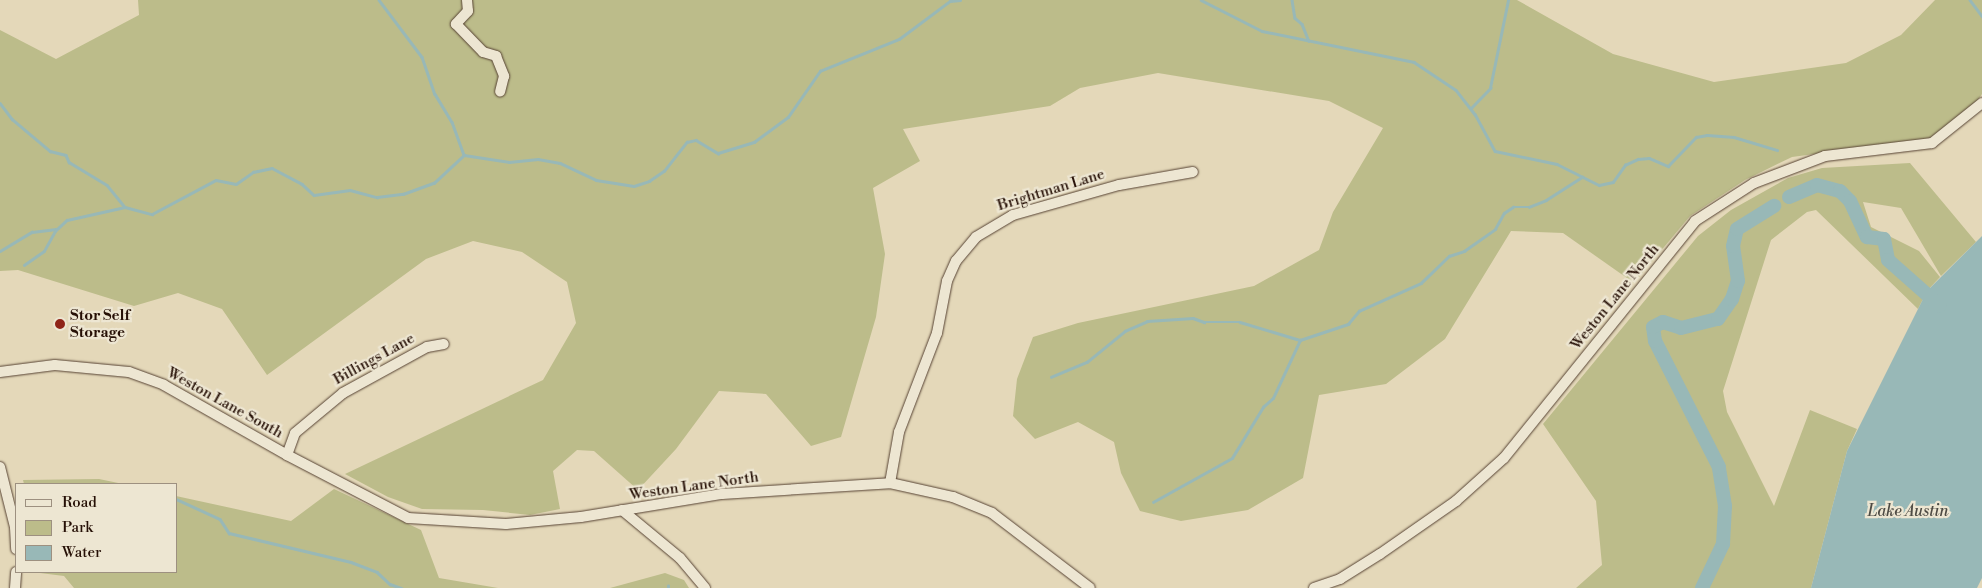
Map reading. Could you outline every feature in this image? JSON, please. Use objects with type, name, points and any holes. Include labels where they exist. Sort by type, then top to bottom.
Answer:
[{"type":"street","points":[[467,0],[468,11],[456,24],[483,52],[496,56],[504,76],[500,92]]},
{"type":"street","name":"Weston Lane North","points":[[1314,588],[1340,579],[1380,554],[1456,501],[1504,458],[1695,221],[1754,183],[1825,156],[1932,143],[1982,103]]},
{"type":"street","name":"Brightman Lane","points":[[890,483],[899,432],[937,333],[947,282],[956,261],[976,237],[1013,215],[1119,185],[1193,172]]},
{"type":"street","name":"Billings Lane","points":[[287,455],[295,433],[343,393],[426,347],[444,344]]},
{"type":"street","name":"Weston Lane South","points":[[0,372],[54,365],[129,372],[164,385],[287,455]]},
{"type":"street","name":"Weston Lane North","points":[[287,455],[408,518],[506,524],[622,510],[722,494],[890,483],[954,497],[992,513],[1090,588]]},
{"type":"street","points":[[0,467],[15,527]]},
{"type":"street","points":[[622,510],[680,558],[705,588]]},
{"type":"street","points":[[15,588],[16,573]]},
{"type":"green space","points":[[138,0],[1517,0],[1613,54],[1714,82],[1846,63],[1901,35],[1935,0],[1982,0],[1982,94],[1975,104],[1932,138],[1792,157],[1745,180],[1690,216],[1634,283],[1563,233],[1511,231],[1445,339],[1386,384],[1319,395],[1303,478],[1248,510],[1181,521],[1140,511],[1121,473],[1114,442],[1078,422],[1035,439],[1013,416],[1017,379],[1033,337],[1078,323],[1254,286],[1319,250],[1333,212],[1383,128],[1329,101],[1158,73],[1080,88],[1050,106],[903,129],[920,161],[873,188],[885,254],[876,317],[841,437],[811,446],[766,394],[719,391],[676,449],[638,490],[594,451],[577,450],[553,471],[560,509],[530,515],[483,510],[422,509],[388,497],[345,474],[543,380],[576,323],[567,282],[522,252],[473,241],[426,259],[267,375],[222,309],[178,293],[134,306],[18,270],[0,271],[0,30],[56,59],[139,15]]},
{"type":"green space","points":[[1910,163],[1976,242],[1941,276],[1901,208],[1863,202],[1871,227],[1919,251],[1940,277],[1927,291],[1918,309],[1816,210],[1807,212],[1771,240],[1723,391],[1727,412],[1774,506],[1810,410],[1857,429],[1847,451],[1811,588],[1576,588],[1602,565],[1596,501],[1543,424],[1698,236],[1731,210],[1788,178],[1822,168]]},
{"type":"green space","points":[[99,479],[118,483],[24,483],[23,480]]},
{"type":"green space","points":[[334,489],[421,530],[439,578],[498,588],[74,588],[64,576],[40,573],[178,573],[178,496],[291,521]]},
{"type":"green space","points":[[665,573],[684,580],[689,588],[610,588]]},
{"type":"water","name":"Lake Austin","points":[[1982,236],[1982,578],[1977,588],[1811,588],[1847,451],[1927,291]]},
{"type":"waterway","points":[[379,0],[422,57],[435,94],[452,122],[464,155],[509,162],[538,159],[560,163],[596,180],[634,186],[649,181],[664,171],[687,142],[696,140],[718,153],[754,142],[788,117],[820,71],[899,39],[950,1],[960,0]]},
{"type":"waterway","points":[[1201,0],[1262,31],[1414,62],[1456,90],[1475,114],[1495,151],[1557,164],[1599,185],[1613,182],[1625,165],[1638,159],[1649,158],[1668,166],[1696,137],[1707,135],[1734,137],[1777,150]]},
{"type":"waterway","points":[[1292,0],[1295,18],[1302,24],[1309,41]]},
{"type":"waterway","points":[[1471,108],[1490,88],[1508,0]]},
{"type":"waterway","points":[[1970,0],[1982,16]]},
{"type":"waterway","points":[[0,103],[12,119],[50,151],[66,155],[69,162],[107,185],[125,207],[152,214],[216,180],[236,184],[253,172],[272,168],[302,184],[314,195],[350,190],[377,197],[403,194],[434,183],[464,155]]},
{"type":"waterway","points":[[1153,502],[1232,458],[1263,407],[1273,398],[1300,340],[1348,324],[1359,311],[1421,283],[1449,256],[1464,251],[1495,229],[1504,213],[1513,207],[1529,207],[1546,200],[1582,177]]},
{"type":"waterway","points":[[1789,197],[1817,185],[1840,191],[1850,201],[1867,237],[1884,239],[1888,260],[1940,306]]},
{"type":"waterway","points":[[1702,588],[1723,544],[1725,506],[1719,467],[1655,341],[1653,327],[1663,322],[1681,328],[1718,319],[1732,299],[1738,281],[1733,246],[1737,229],[1774,206]]},
{"type":"waterway","points":[[24,265],[44,251],[55,231],[67,220],[125,207]]},
{"type":"waterway","points":[[0,251],[32,232],[56,229]]},
{"type":"waterway","points":[[1051,377],[1087,362],[1125,331],[1147,321],[1193,318],[1204,322],[1240,322],[1300,340]]},
{"type":"waterway","points":[[178,500],[220,519],[229,533],[351,562],[377,572],[390,584],[401,588]]},
{"type":"place","name":"Stor Self Storage","points":[[60,324]]}]
